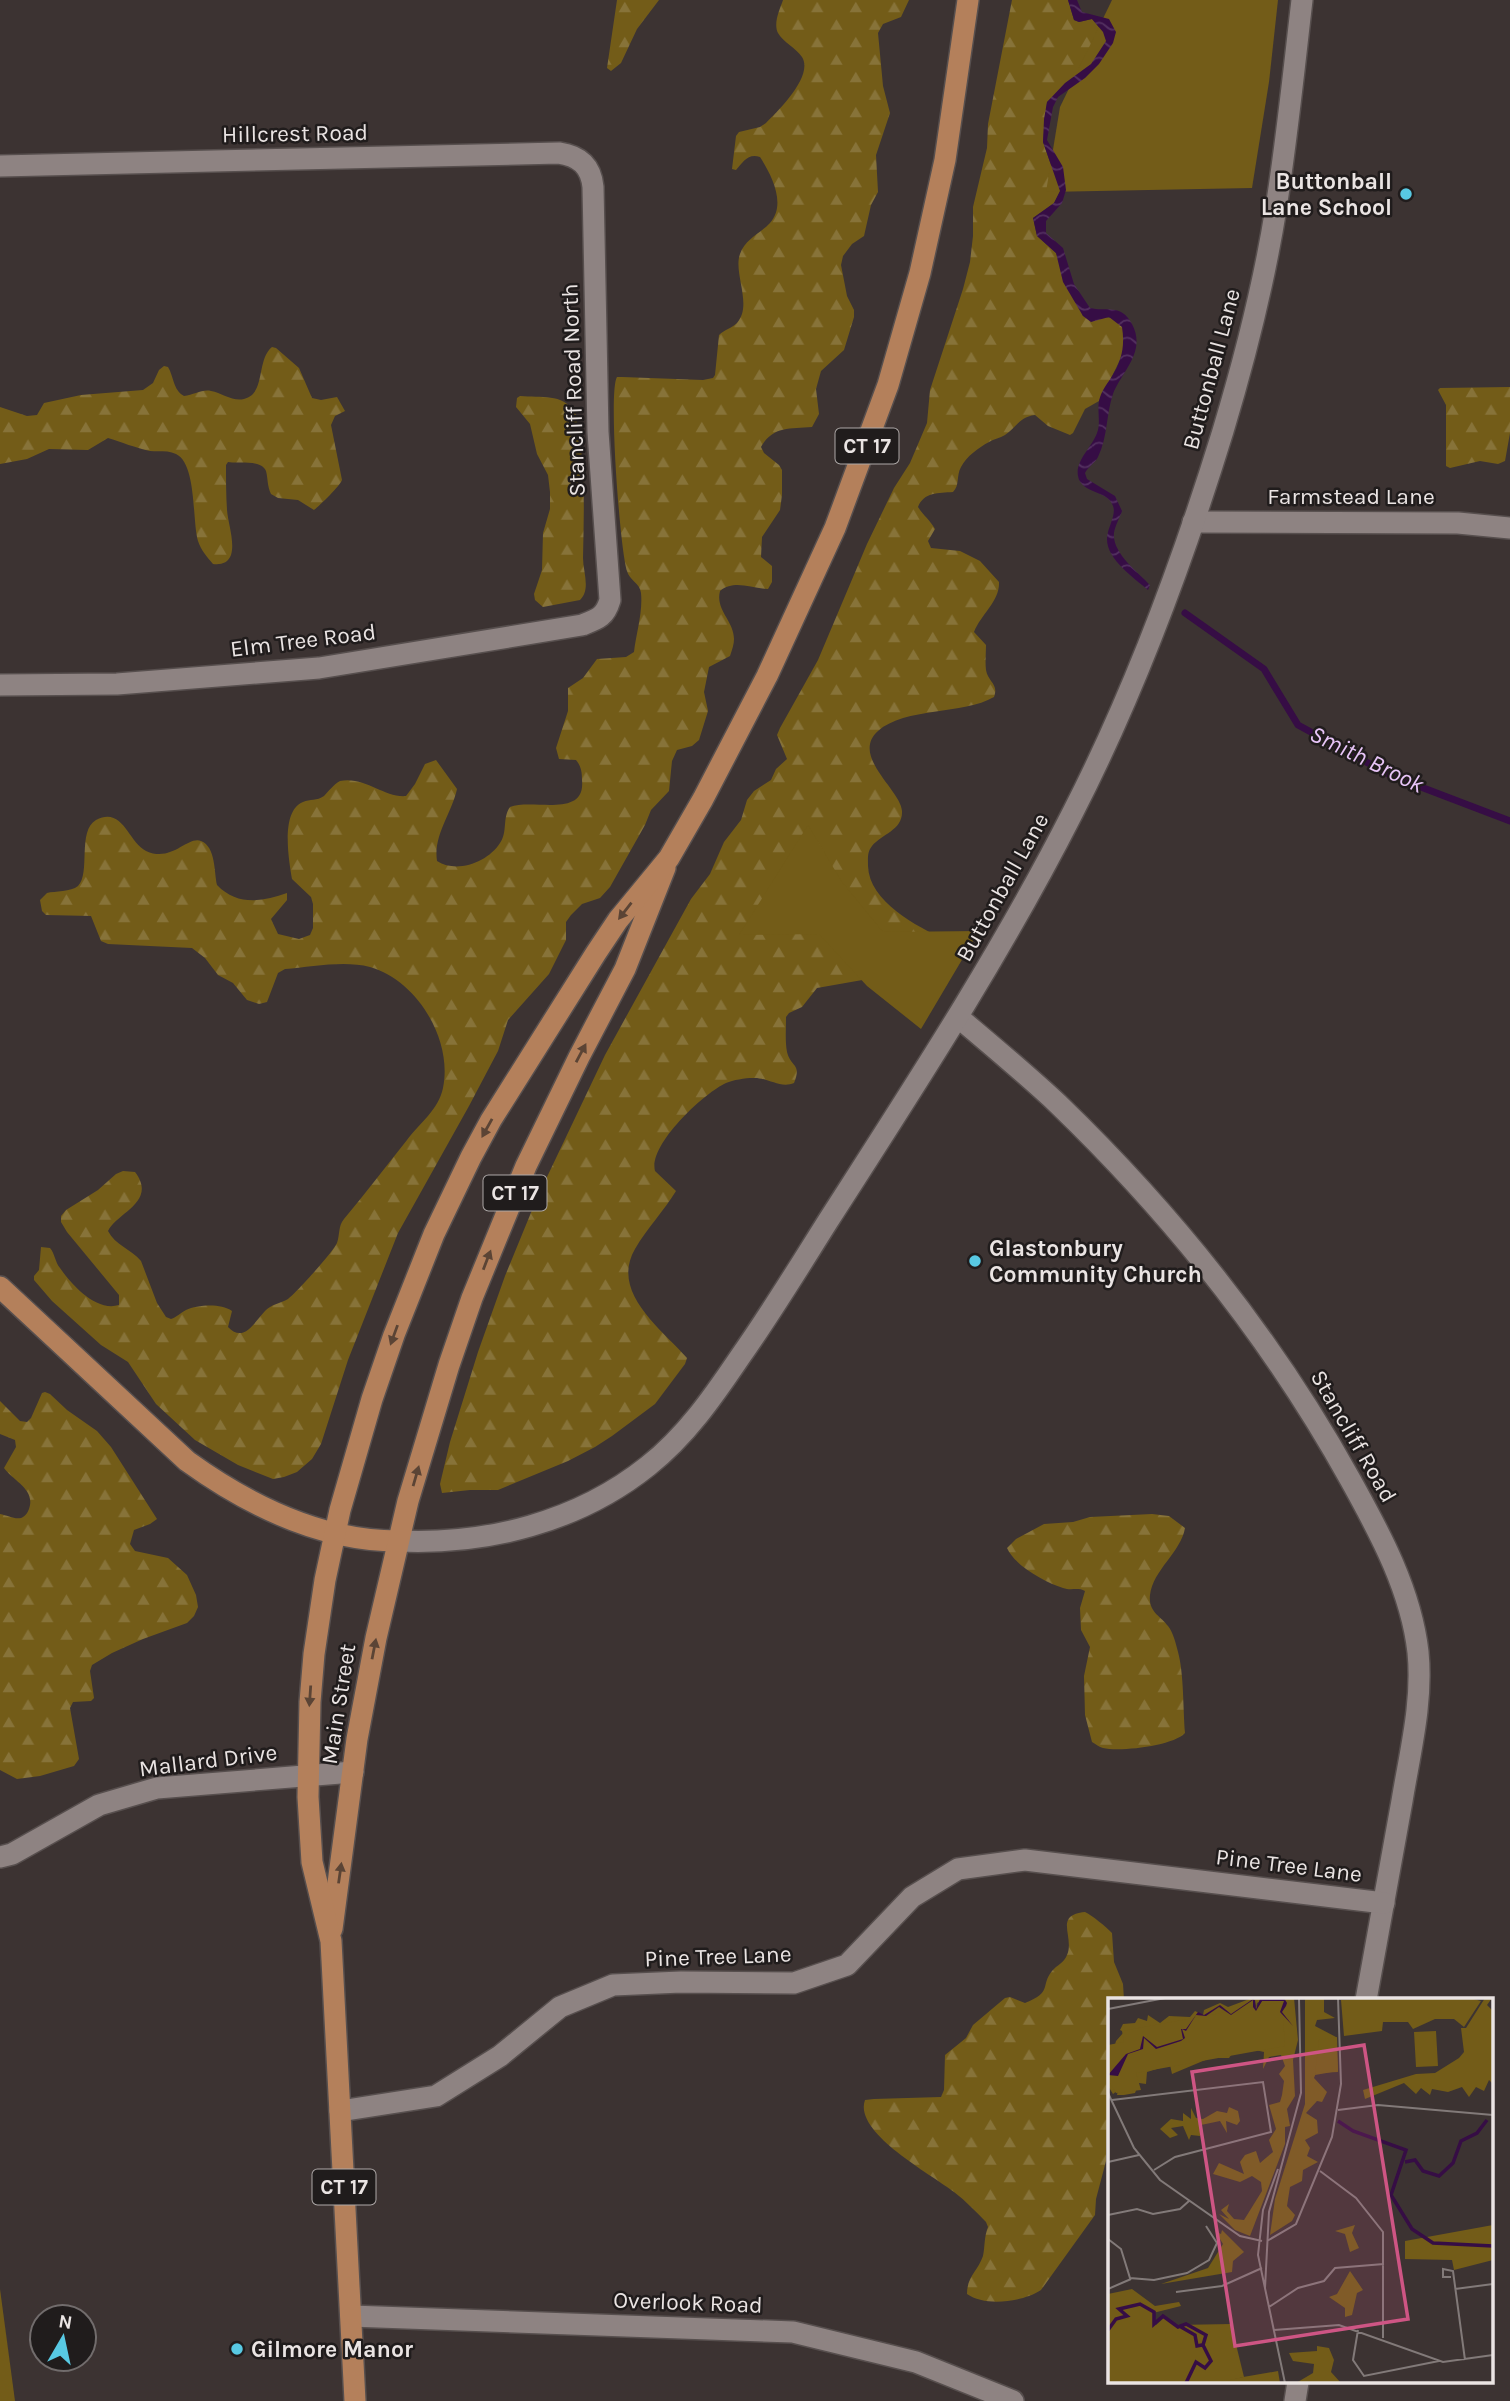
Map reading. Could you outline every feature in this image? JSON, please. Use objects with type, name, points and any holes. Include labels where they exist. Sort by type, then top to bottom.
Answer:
[{"type":"main road","name":"CT 17","points":[[335,1532],[368,1412],[394,1335],[452,1195],[491,1120],[596,953],[618,920],[668,858],[735,738],[831,539],[869,440],[905,329],[933,217],[955,103],[968,0]]},
{"type":"main road","name":"CT 17","points":[[398,1541],[445,1376],[502,1221],[552,1111],[625,969],[656,896],[668,858]]},
{"type":"main road","points":[[0,1287],[187,1461],[240,1496],[298,1522],[359,1538],[398,1541]]},
{"type":"main road","name":"Main Street","points":[[331,1941],[312,1862],[308,1775],[314,1654],[320,1606],[335,1532]]},
{"type":"main road","name":"Main Street","points":[[355,2401],[331,1941],[362,1707],[398,1541]]},
{"type":"street","name":"Buttonball Lane","points":[[398,1541],[454,1541],[485,1537],[547,1521],[579,1509],[617,1488],[648,1467],[680,1437],[707,1406],[762,1326],[958,1017],[1015,921],[1080,799],[1128,695],[1193,523],[1222,434],[1258,304],[1276,208],[1302,0]]},
{"type":"street","name":"Hillcrest Road","points":[[0,166],[559,153],[580,159],[587,167]]},
{"type":"street","name":"Stancliff Road North","points":[[587,167],[593,187],[598,432],[610,581],[607,611]]},
{"type":"street","name":"Farmstead Lane","points":[[1193,523],[1458,523],[1510,527]]},
{"type":"street","name":"Elm Tree Road","points":[[0,685],[117,684],[318,668],[582,625],[596,620],[607,611]]},
{"type":"street","name":"Stancliff Road","points":[[958,1017],[1055,1102],[1112,1158],[1175,1227],[1219,1281],[1262,1337],[1303,1398],[1335,1452],[1390,1557],[1408,1604],[1418,1651],[1419,1676],[1413,1736],[1366,1998]]},
{"type":"street","name":"Mallard Drive","points":[[0,1857],[12,1854],[99,1805],[157,1788],[353,1772]]},
{"type":"street","name":"Pine Tree Lane","points":[[340,2111],[436,2096],[500,2056],[560,2007],[613,1985],[681,1982],[794,1983],[847,1965],[912,1897],[958,1869],[1025,1860],[1384,1903]]},
{"type":"street","name":"Overlook Road","points":[[351,2316],[793,2332],[916,2362],[1013,2401]]},
{"type":"green space","points":[[617,0],[659,0],[637,29],[621,63],[611,71],[607,68]]},
{"type":"green space","points":[[783,0],[909,0],[901,17],[883,24],[878,33],[883,86],[890,113],[876,155],[878,192],[871,205],[864,236],[852,244],[843,256],[841,265],[847,296],[854,310],[844,350],[821,371],[816,389],[819,414],[812,427],[776,432],[761,447],[782,470],[780,510],[762,537],[761,557],[772,566],[772,582],[768,589],[738,585],[720,591],[720,604],[731,627],[734,643],[730,656],[709,667],[704,692],[708,711],[699,740],[692,746],[677,750],[672,761],[669,791],[651,810],[610,887],[600,898],[582,904],[571,915],[566,922],[566,940],[549,974],[508,1020],[498,1051],[398,1233],[348,1360],[321,1444],[312,1459],[297,1472],[273,1479],[238,1465],[195,1440],[156,1404],[128,1362],[101,1345],[52,1301],[34,1280],[39,1270],[41,1247],[50,1248],[60,1268],[85,1296],[102,1305],[119,1305],[119,1295],[67,1232],[61,1222],[61,1216],[116,1174],[123,1171],[135,1172],[141,1182],[139,1199],[108,1231],[141,1261],[157,1303],[166,1317],[171,1319],[197,1307],[227,1308],[232,1311],[228,1327],[234,1332],[244,1332],[267,1309],[288,1299],[322,1263],[337,1243],[344,1219],[437,1103],[443,1088],[445,1070],[437,1032],[428,1014],[403,985],[370,967],[339,964],[285,969],[278,973],[267,1002],[259,1004],[247,1000],[233,983],[218,975],[205,958],[192,948],[108,944],[101,941],[91,916],[46,915],[42,911],[40,900],[47,893],[78,886],[84,872],[85,842],[90,825],[105,817],[113,818],[119,821],[140,847],[155,854],[171,852],[196,840],[206,844],[214,860],[217,885],[233,896],[259,900],[287,893],[287,900],[271,919],[278,934],[299,939],[310,935],[313,928],[313,904],[311,897],[292,879],[288,837],[291,815],[303,802],[321,798],[340,781],[358,782],[390,794],[406,796],[425,764],[436,760],[457,789],[440,833],[437,861],[454,866],[472,864],[495,850],[504,834],[510,807],[556,805],[576,799],[581,792],[580,767],[576,760],[559,759],[556,748],[568,711],[568,688],[583,678],[597,659],[626,657],[634,652],[641,608],[640,590],[627,571],[621,534],[614,439],[617,377],[703,380],[713,378],[719,335],[735,325],[741,316],[743,298],[740,254],[749,240],[770,223],[775,215],[777,198],[769,172],[760,157],[749,157],[736,170],[732,169],[736,136],[739,132],[766,123],[793,93],[803,74],[802,57],[778,33],[776,25]]},
{"type":"green space","points":[[1012,0],[1068,0],[1074,20],[1079,22],[1092,19],[1103,32],[1091,64],[1047,102],[1043,142],[1060,191],[1054,203],[1033,218],[1037,236],[1056,253],[1083,316],[1111,318],[1121,324],[1125,334],[1121,357],[1099,401],[1085,409],[1073,433],[1070,435],[1048,426],[1035,415],[1025,418],[1005,435],[985,444],[970,456],[961,467],[953,492],[928,496],[918,507],[935,529],[928,541],[931,548],[960,551],[980,561],[999,582],[993,601],[974,632],[986,645],[986,670],[995,689],[994,697],[967,707],[918,714],[889,723],[878,731],[871,741],[873,762],[900,803],[902,811],[896,827],[869,851],[870,879],[885,902],[896,911],[945,940],[868,979],[817,988],[802,1007],[786,1017],[787,1052],[797,1072],[794,1083],[784,1085],[753,1078],[726,1083],[692,1108],[660,1148],[655,1160],[655,1171],[676,1191],[635,1249],[629,1265],[629,1280],[642,1309],[687,1358],[655,1404],[612,1436],[568,1461],[498,1490],[442,1493],[440,1484],[450,1442],[478,1352],[537,1198],[605,1055],[691,899],[710,874],[724,842],[741,820],[747,800],[754,791],[771,780],[776,769],[787,759],[777,735],[818,660],[867,544],[894,488],[910,463],[927,423],[930,390],[970,262],[973,207],[987,148],[988,124]]},
{"type":"green space","points":[[1112,0],[1278,0],[1269,82],[1252,188],[1046,192],[1060,107]]},
{"type":"green space","points":[[272,347],[299,368],[312,398],[321,400],[337,397],[345,411],[335,416],[331,425],[342,480],[314,510],[298,500],[278,498],[271,494],[263,467],[228,462],[227,505],[232,550],[230,558],[224,563],[213,564],[199,544],[191,481],[183,460],[176,454],[150,451],[108,438],[88,450],[49,449],[27,459],[0,464],[0,407],[27,416],[37,415],[44,403],[81,395],[143,390],[153,383],[164,366],[168,367],[176,387],[184,396],[208,391],[244,399],[255,391],[264,360]]},
{"type":"green space","points":[[1510,387],[1510,433],[1505,461],[1498,464],[1480,461],[1450,468],[1446,466],[1446,405],[1438,390]]},
{"type":"green space","points":[[517,398],[557,399],[575,412],[581,448],[586,586],[580,600],[543,607],[535,600],[534,594],[542,570],[543,533],[550,509],[550,492],[548,475],[537,454],[530,424],[516,407]]},
{"type":"green space","points":[[808,825],[842,882],[883,932],[979,931],[921,1029],[867,986],[819,934],[739,935]]},
{"type":"green space","points":[[45,1392],[97,1431],[111,1447],[157,1519],[134,1530],[130,1544],[135,1551],[168,1558],[187,1575],[198,1607],[187,1623],[143,1639],[92,1665],[90,1671],[94,1698],[91,1701],[73,1702],[70,1708],[79,1759],[74,1766],[40,1776],[17,1779],[0,1770],[0,1514],[23,1517],[30,1502],[27,1491],[4,1468],[16,1447],[15,1440],[0,1434],[0,1401],[20,1421],[27,1422]]},
{"type":"green space","points":[[1152,1514],[1169,1516],[1185,1528],[1178,1545],[1156,1577],[1150,1601],[1153,1610],[1170,1629],[1176,1645],[1180,1661],[1185,1733],[1179,1738],[1146,1747],[1103,1748],[1092,1742],[1085,1715],[1084,1676],[1090,1647],[1081,1630],[1080,1608],[1085,1591],[1063,1588],[1039,1577],[1023,1567],[1007,1548],[1016,1539],[1044,1524],[1073,1522],[1090,1517]]},
{"type":"green space","points":[[1085,1912],[1112,1933],[1114,1962],[1123,1984],[1124,1998],[1108,1998],[1106,2161],[1096,2199],[1095,2215],[1041,2290],[1014,2300],[984,2301],[967,2294],[971,2278],[983,2256],[988,2227],[986,2222],[958,2195],[882,2139],[865,2113],[865,2100],[941,2097],[944,2090],[945,2055],[966,2038],[973,2025],[1005,1998],[1010,1997],[1025,2003],[1043,1992],[1052,1971],[1067,1955],[1067,1922],[1075,1914]]},
{"type":"green space","points":[[0,2289],[15,2401],[0,2401]]},
{"type":"water","points":[[1068,0],[1077,0],[1082,12],[1109,19],[1116,32],[1113,43],[1099,64],[1085,78],[1058,97],[1053,107],[1047,140],[1063,167],[1066,190],[1062,203],[1046,221],[1046,233],[1063,248],[1074,284],[1090,308],[1123,313],[1128,317],[1136,334],[1135,353],[1113,394],[1101,449],[1097,459],[1085,473],[1087,479],[1115,496],[1122,511],[1114,540],[1121,555],[1150,585],[1148,590],[1119,565],[1109,549],[1108,532],[1114,512],[1110,501],[1084,486],[1078,476],[1079,465],[1098,429],[1100,398],[1120,359],[1123,347],[1122,327],[1109,317],[1091,322],[1083,316],[1063,282],[1056,253],[1037,236],[1033,218],[1054,203],[1060,191],[1043,142],[1047,102],[1065,83],[1091,64],[1106,41],[1103,32],[1092,19],[1079,22],[1074,20]]},
{"type":"waterway","name":"Smith Brook","points":[[1185,613],[1264,669],[1298,725],[1392,776],[1510,821]]},
{"type":"place","name":"Buttonball Lane School","points":[[1406,194]]},
{"type":"place","name":"Glastonbury Community Church","points":[[975,1261]]},
{"type":"place","name":"Gilmore Manor","points":[[237,2349]]}]
